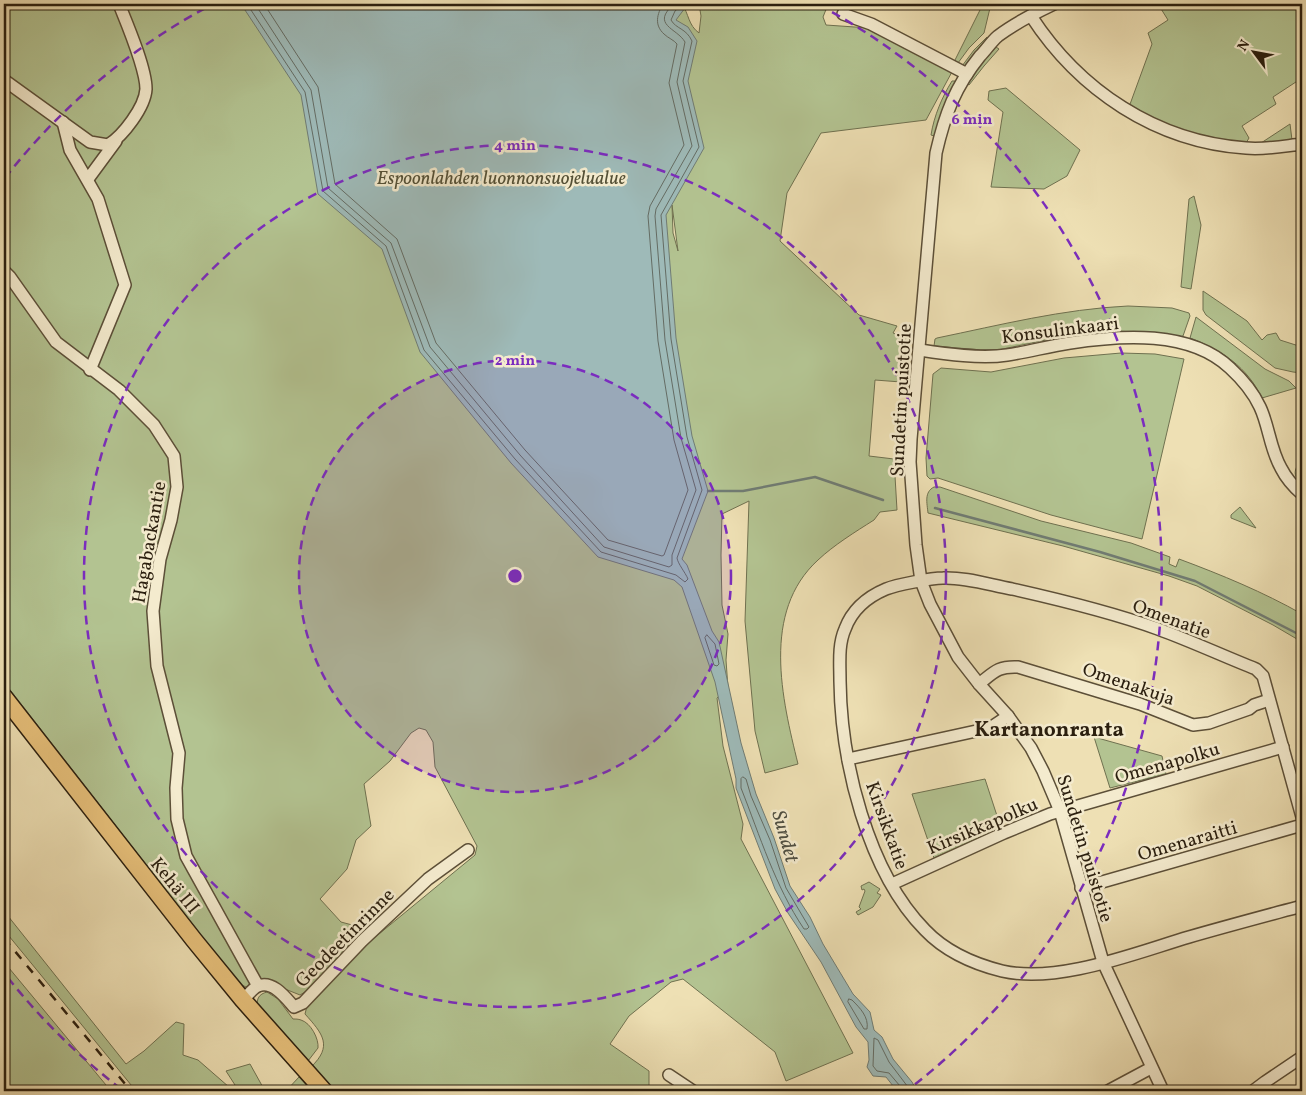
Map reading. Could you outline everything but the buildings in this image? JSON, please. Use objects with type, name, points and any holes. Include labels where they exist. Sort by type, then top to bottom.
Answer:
[{"type":"highway","name":"Kehä III","points":[[4,697],[134,865],[243,1000],[321,1089]]},
{"type":"street","points":[[88,179],[135,116],[146,92],[145,80],[127,23],[118,4]]},
{"type":"street","name":"Sundetin puistotie","points":[[1054,4],[1030,16],[995,39],[966,74],[947,111],[936,153],[910,462],[916,545],[922,581],[930,604],[958,657],[1008,716],[1039,763],[1060,811],[1102,962],[1163,1091]]},
{"type":"street","points":[[843,14],[870,24],[966,74]]},
{"type":"street","points":[[1030,16],[1064,58],[1098,90],[1120,107],[1149,123],[1193,139],[1246,148],[1302,144]]},
{"type":"street","points":[[4,80],[90,142],[108,145],[117,140]]},
{"type":"street","points":[[63,122],[70,150],[98,199],[125,285],[90,370]]},
{"type":"street","name":"Hagabackantie","points":[[4,271],[56,342],[90,370],[120,390],[154,425],[174,456],[177,487],[171,520],[160,559],[153,611],[157,666],[179,753],[176,788],[177,819],[186,856],[258,986]]},
{"type":"street","name":"Konsulinkaari","points":[[920,350],[979,355],[1006,355],[1070,342],[1112,338],[1136,338],[1186,343],[1206,351],[1222,361],[1231,368],[1252,392],[1260,408],[1280,467],[1302,494]]},
{"type":"street","name":"Omenatie","points":[[922,581],[944,577],[970,580],[1058,599],[1158,629],[1256,669],[1263,676],[1302,816]]},
{"type":"street","name":"Kirsikkatie","points":[[922,581],[888,588],[872,596],[856,610],[844,630],[840,642],[840,697],[848,759],[865,823],[892,884],[910,913],[926,931],[948,948],[984,965],[1003,971],[1024,974],[1048,974],[1102,962]]},
{"type":"street","name":"Omenakuja","points":[[979,684],[995,671],[1006,666],[1018,667],[1140,704],[1193,725],[1217,720],[1269,700]]},
{"type":"street","points":[[848,759],[990,728],[1008,716]]},
{"type":"street","name":"Omenapolku","points":[[1060,811],[1283,746]]},
{"type":"street","name":"Kirsikkapolku","points":[[892,884],[1004,833],[1060,811]]},
{"type":"street","name":"Omenaraitti","points":[[1081,888],[1302,825]]},
{"type":"street","name":"Geodeetinrinne","points":[[258,986],[275,988],[294,1007],[303,1002],[362,941],[428,879],[468,850]]},
{"type":"street","points":[[1102,962],[1302,906]]},
{"type":"street","points":[[243,1000],[258,986]]},
{"type":"street","points":[[1254,1091],[1302,1057]]},
{"type":"street","points":[[1108,1091],[1151,1068]]},
{"type":"street","points":[[669,1075],[692,1091]]},
{"type":"green space","points":[[4,4],[682,4],[695,30],[699,33],[701,16],[699,4],[820,4],[827,7],[823,17],[826,25],[869,28],[953,70],[926,120],[821,133],[787,193],[780,241],[859,315],[897,326],[893,333],[906,338],[901,382],[875,380],[869,456],[894,459],[897,510],[880,512],[874,520],[824,554],[800,581],[789,605],[782,630],[781,657],[782,685],[786,712],[798,764],[765,773],[755,731],[745,621],[749,501],[722,514],[722,605],[728,634],[726,660],[728,688],[717,698],[723,746],[743,824],[741,839],[853,1053],[786,1081],[775,1052],[683,979],[671,982],[629,1016],[610,1044],[649,1071],[649,1091],[335,1091],[311,1067],[318,1060],[324,1046],[321,1034],[305,1014],[307,1006],[368,943],[475,855],[477,846],[435,767],[433,742],[426,730],[419,728],[411,733],[390,761],[364,784],[371,826],[356,840],[347,869],[320,899],[341,922],[367,929],[313,987],[300,995],[285,989],[273,981],[252,981],[250,986],[246,987],[238,983],[4,682]],"holes":[[[672,205],[678,251],[673,233]]]},
{"type":"green space","points":[[968,4],[994,4],[990,8],[984,33],[969,48],[958,63],[955,60],[980,10]]},
{"type":"green space","points":[[1158,4],[1302,4],[1302,78],[1273,97],[1276,104],[1242,126],[1249,138],[1246,143],[1209,139],[1178,130],[1129,107],[1152,44],[1148,33],[1168,20]]},
{"type":"green space","points":[[987,37],[984,45],[966,67],[962,66],[974,50]]},
{"type":"green space","points":[[996,47],[999,49],[969,85],[966,83],[980,64]]},
{"type":"green space","points":[[952,81],[956,81],[945,103],[934,136],[931,135],[939,107]]},
{"type":"green space","points":[[1006,88],[1080,150],[1067,176],[1044,189],[991,187],[1003,112],[988,100],[989,91]]},
{"type":"green space","points":[[1290,124],[1292,140],[1261,143]]},
{"type":"green space","points":[[1194,196],[1201,225],[1191,289],[1181,287],[1189,199]]},
{"type":"green space","points":[[1203,291],[1247,321],[1262,340],[1267,335],[1276,333],[1280,340],[1302,347],[1302,373],[1275,368],[1206,315],[1203,310]]},
{"type":"green space","points":[[1128,306],[1172,308],[1189,313],[1190,316],[1183,336],[1180,337],[1158,333],[1115,331],[1070,335],[998,350],[934,346],[935,339],[937,338],[1008,323],[1080,310]]},
{"type":"green space","points":[[1196,317],[1265,369],[1289,381],[1296,388],[1262,398],[1249,377],[1232,361],[1213,348],[1190,338]]},
{"type":"green space","points":[[1121,353],[1155,354],[1184,359],[1142,539],[1051,515],[938,478],[930,479],[927,476],[926,458],[933,374],[941,368],[991,372],[1064,358]]},
{"type":"green space","points":[[1302,457],[1302,485],[1296,477],[1295,471]]},
{"type":"green space","points":[[934,487],[940,487],[1041,521],[1131,543],[1170,557],[1169,564],[1176,567],[1179,559],[1227,578],[1302,614],[1302,642],[1197,586],[1169,576],[1063,546],[928,513],[927,495]]},
{"type":"green space","points":[[1240,507],[1256,528],[1231,518],[1231,515]]},
{"type":"green space","points":[[1094,737],[1162,756],[1166,774],[1110,788]]},
{"type":"green space","points":[[985,779],[1001,828],[934,858],[912,794]]},
{"type":"green space","points":[[869,882],[880,889],[877,893],[881,895],[873,907],[858,915],[856,912],[861,909],[859,907],[865,891],[864,889],[862,890],[861,886]]},
{"type":"green space","points":[[4,911],[126,1064],[144,1051],[176,1022],[184,1024],[183,1055],[198,1060],[229,1087],[235,1085],[226,1071],[250,1064],[265,1091],[136,1091],[4,930]]},
{"type":"green space","points":[[4,962],[111,1091],[4,1091]]},
{"type":"green space","points":[[267,992],[278,999],[293,1019],[305,1022],[314,1032],[318,1048],[308,1061],[258,1006],[257,1001],[259,997]]},
{"type":"green space","points":[[299,1077],[312,1091],[286,1091]]},
{"type":"water","name":"Espoonlahden luonnonsuojelualue","points":[[241,4],[688,4],[676,20],[688,27],[697,41],[688,81],[704,148],[666,215],[676,338],[692,436],[708,491],[682,559],[687,565],[712,631],[719,642],[741,743],[756,794],[774,838],[790,886],[810,917],[823,944],[853,994],[870,1012],[874,1030],[882,1037],[893,1059],[917,1091],[897,1091],[886,1077],[873,1076],[867,1067],[869,1060],[868,1042],[856,1027],[821,962],[788,913],[775,889],[736,788],[736,779],[715,682],[682,587],[674,580],[598,557],[511,463],[420,352],[382,249],[318,194],[301,95]]},
{"type":"waterway","points":[[708,491],[743,491],[815,477],[883,500]]},
{"type":"waterway","points":[[935,508],[1100,552],[1195,581],[1302,636]]},
{"type":"waterway","points":[[182,1088],[187,1091]]},
{"type":"railway","points":[[4,938],[131,1091]]},
{"type":"district","name":"Kartanonranta","points":[[1049,729]]},
{"type":"water label","name":"Sundet","points":[[786,836]]}]
